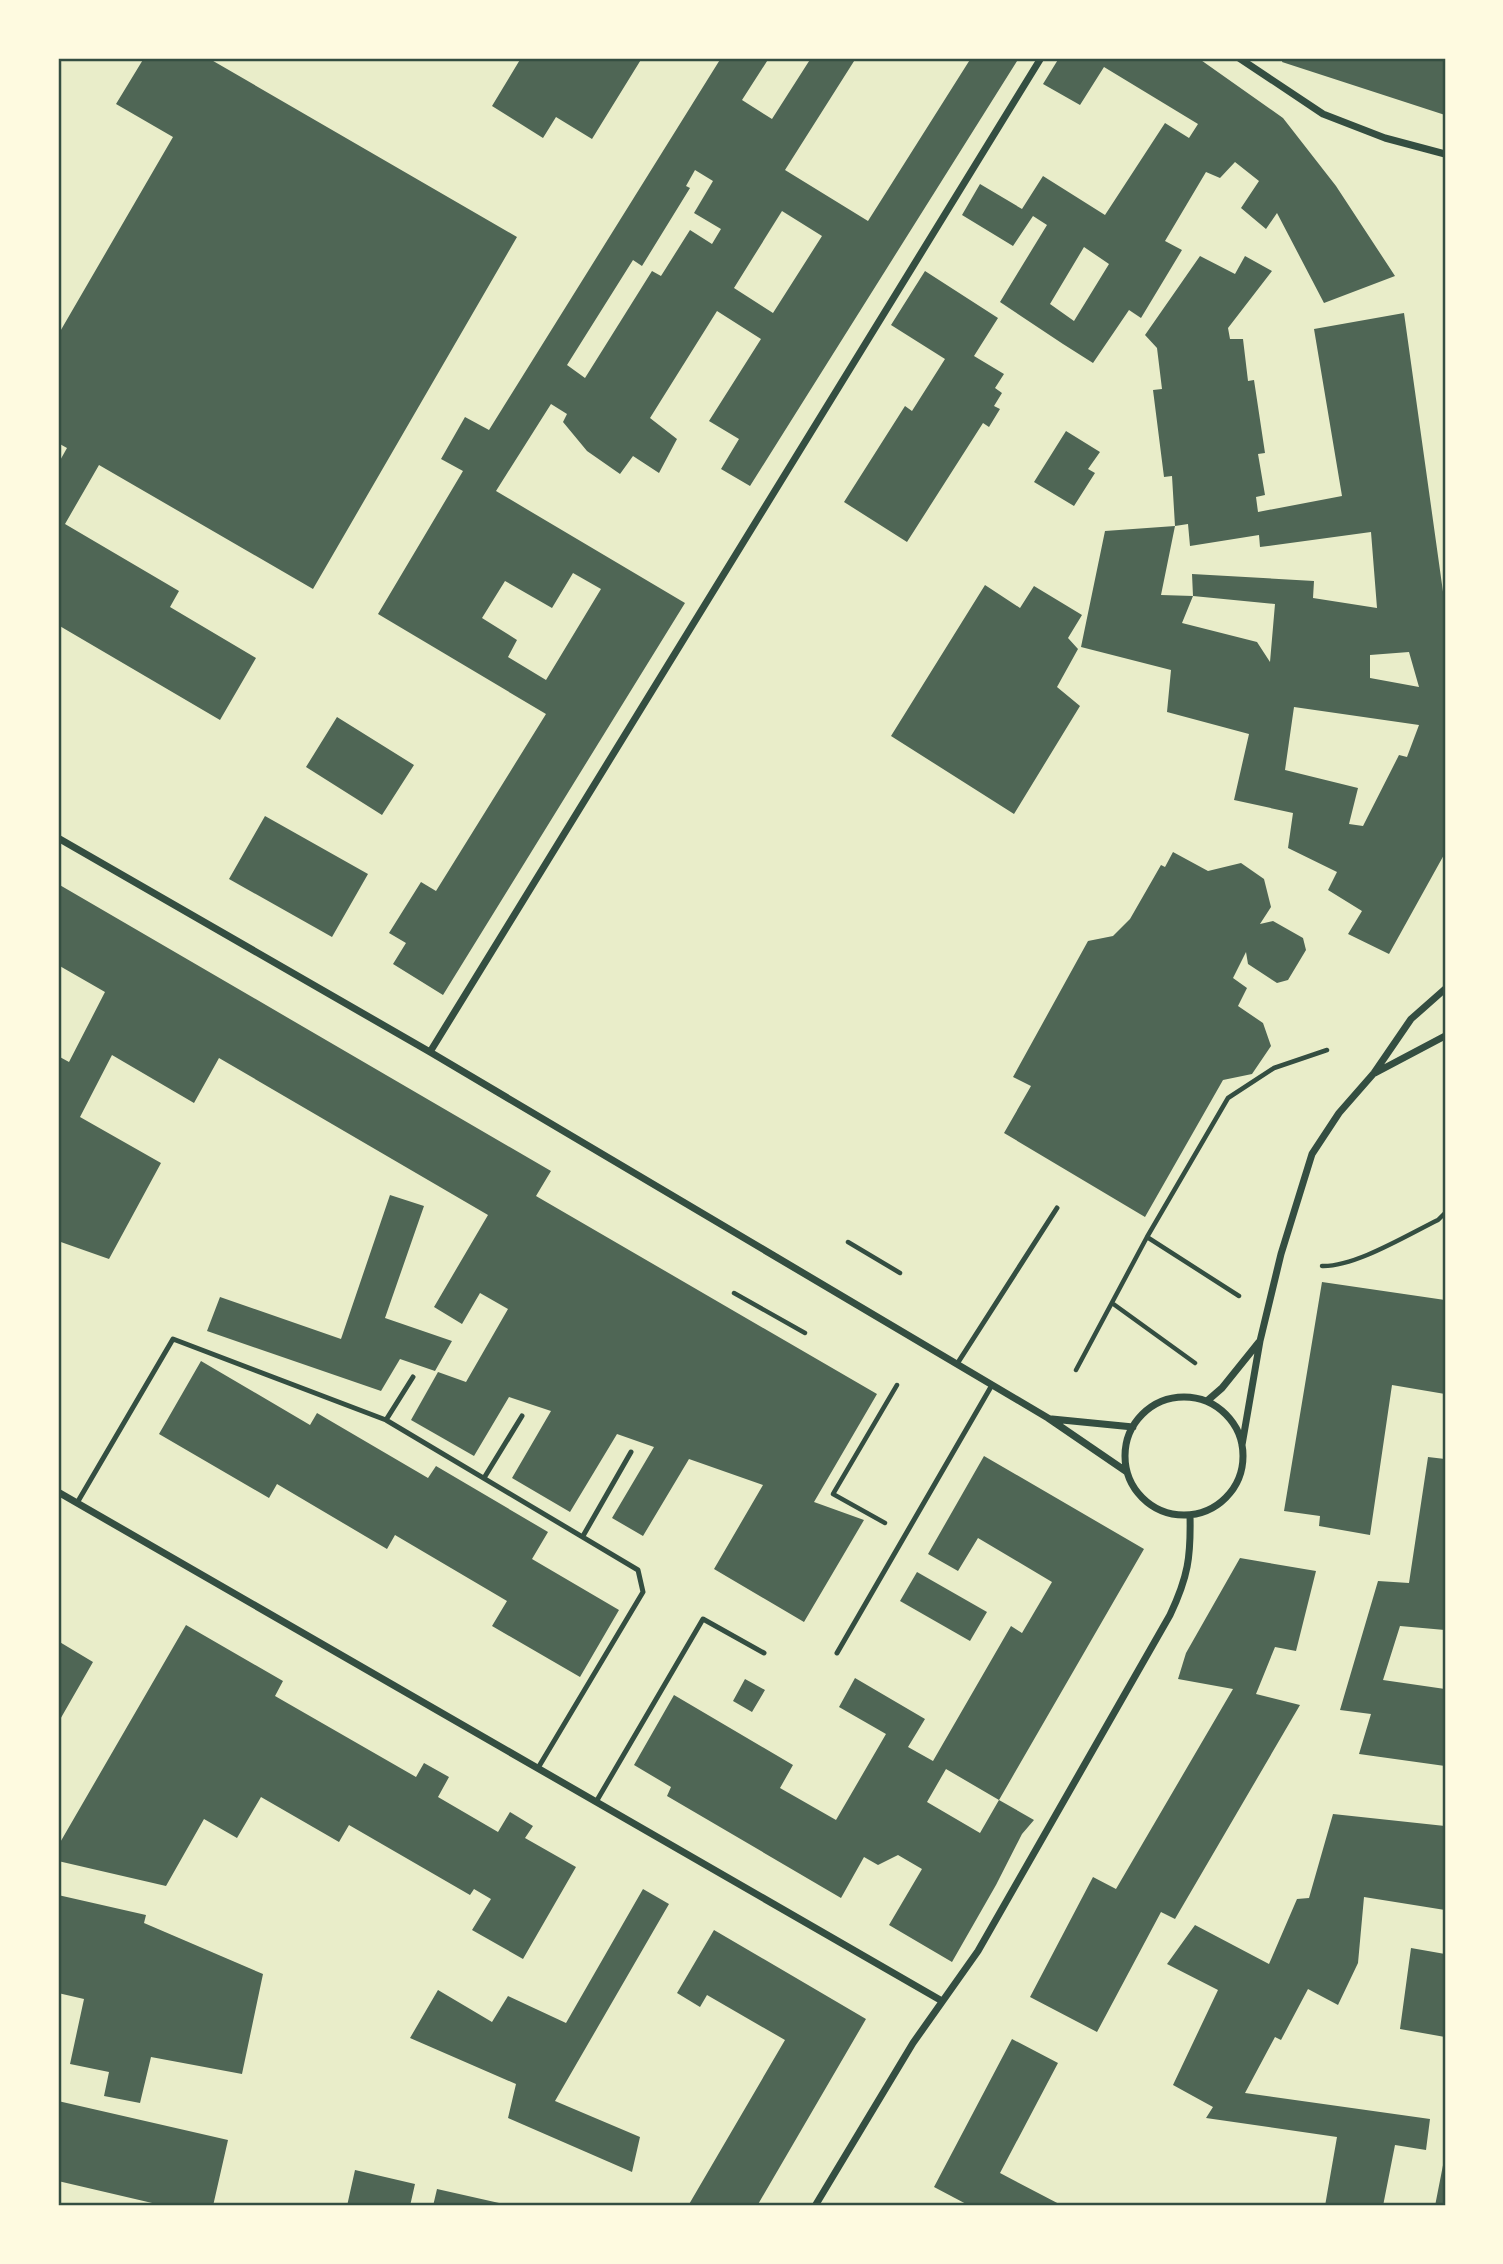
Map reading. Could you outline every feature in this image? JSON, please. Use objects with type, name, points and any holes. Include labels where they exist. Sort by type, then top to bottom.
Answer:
[{"type":"street","points":[[430,1052],[1041,58]]},
{"type":"street","points":[[1239,58],[1322,114],[1385,138],[1445,154]]},
{"type":"street","points":[[58,838],[430,1052],[957,1364],[1048,1418],[1127,1472]]},
{"type":"street","points":[[1242,1445],[1230,1419],[1220,1408],[1193,1397],[1171,1398],[1151,1407],[1133,1427],[1125,1449],[1127,1472],[1137,1492],[1150,1505],[1170,1513],[1190,1515],[1212,1508],[1230,1494],[1240,1474],[1243,1460],[1242,1445],[1260,1341],[1282,1254],[1312,1154],[1339,1113],[1374,1073],[1411,1019],[1445,989]]},
{"type":"street","points":[[1374,1073],[1445,1036]]},
{"type":"street","points":[[1207,1401],[1228,1381],[1260,1341]]},
{"type":"street","points":[[1048,1418],[1133,1427]]},
{"type":"street","points":[[58,1492],[942,2001]]},
{"type":"street","points":[[816,2206],[913,2043],[978,1951],[1170,1615],[1184,1585],[1191,1543],[1190,1515]]},
{"type":"lane","points":[[957,1364],[1057,1208]]},
{"type":"lane","points":[[77,1503],[173,1339],[386,1420],[638,1570],[643,1592],[538,1768]]},
{"type":"lane","points":[[386,1420],[413,1377]]},
{"type":"lane","points":[[837,1653],[992,1385]]},
{"type":"lane","points":[[484,1478],[522,1416]]},
{"type":"lane","points":[[583,1536],[631,1452]]},
{"type":"lane","points":[[596,1802],[703,1619],[764,1653]]},
{"type":"path","points":[[1076,1370],[1147,1237],[1228,1098],[1275,1068],[1327,1050]]},
{"type":"path","points":[[1322,1266],[1336,1266],[1379,1249],[1438,1220],[1445,1213]]},
{"type":"path","points":[[1147,1237],[1238,1296]]},
{"type":"path","points":[[848,1242],[900,1273]]},
{"type":"path","points":[[734,1293],[805,1333]]},
{"type":"path","points":[[1112,1303],[1195,1363]]},
{"type":"path","points":[[870,1514],[833,1494],[897,1385]]},
{"type":"building","points":[[144,58],[208,58],[517,237],[313,589],[99,465],[65,524],[179,591],[170,607],[256,658],[220,720],[58,625],[58,464],[67,448],[58,443],[58,335],[173,137],[116,104]]},
{"type":"building","points":[[521,58],[642,58],[592,139],[556,117],[543,138],[492,106]]},
{"type":"building","points":[[721,58],[769,58],[742,100],[772,119],[811,58],[856,58],[785,170],[868,221],[971,58],[1019,58],[750,486],[721,469],[739,439],[709,421],[761,339],[717,311],[650,418],[677,439],[659,473],[633,456],[620,474],[587,451],[563,422],[567,414],[551,404],[496,491],[685,603],[443,995],[393,964],[406,943],[389,933],[421,882],[436,891],[546,714],[378,614],[463,471],[441,459],[465,417],[489,430]],"holes":[[[695,170],[713,181],[694,213],[721,229],[712,244],[690,230],[661,276],[652,271],[585,378],[567,365],[633,260],[642,266],[690,188],[686,186]],[[782,211],[822,236],[773,313],[734,288]],[[573,573],[601,589],[546,680],[508,657],[517,640],[482,618],[505,581],[552,608]]]},
{"type":"building","points":[[1059,58],[1198,58],[1283,118],[1336,186],[1395,276],[1324,303],[1277,213],[1266,229],[1241,208],[1259,181],[1235,162],[1220,178],[1206,172],[1165,241],[1182,250],[1141,318],[1129,310],[1093,363],[1000,302],[1047,225],[1033,216],[1013,246],[962,215],[980,184],[1022,209],[1043,176],[1105,215],[1165,123],[1189,138],[1198,124],[1104,67],[1080,105],[1043,84]],"holes":[[[1084,247],[1109,264],[1074,321],[1050,304]]]},
{"type":"building","points":[[1283,58],[1445,58],[1445,115],[1282,62]]},
{"type":"building","points":[[1200,256],[1235,274],[1245,256],[1272,271],[1228,328],[1230,339],[1243,339],[1248,381],[1254,380],[1265,453],[1258,454],[1265,495],[1256,497],[1258,512],[1342,496],[1314,329],[1404,313],[1445,606],[1445,853],[1389,954],[1348,934],[1362,911],[1328,890],[1337,872],[1288,848],[1293,813],[1234,800],[1249,734],[1167,712],[1171,670],[1081,647],[1105,531],[1175,526],[1172,476],[1164,477],[1153,390],[1162,389],[1157,348],[1145,335]],"holes":[[[1188,524],[1190,546],[1259,535],[1260,547],[1371,532],[1377,608],[1313,598],[1314,581],[1192,574],[1193,596],[1161,595],[1175,526]],[[1193,596],[1275,604],[1270,662],[1257,642],[1182,623]],[[1409,652],[1419,687],[1370,678],[1370,655]],[[1294,707],[1419,725],[1407,757],[1399,755],[1363,826],[1349,824],[1358,788],[1285,770]]]},
{"type":"building","points":[[925,271],[998,318],[974,356],[1004,374],[995,388],[1002,393],[994,406],[1000,409],[989,427],[983,423],[907,542],[844,502],[905,406],[912,411],[945,359],[891,325]]},
{"type":"building","points":[[1066,431],[1100,452],[1088,469],[1095,473],[1074,506],[1034,482]]},
{"type":"building","points":[[985,585],[1020,608],[1034,586],[1082,615],[1068,638],[1078,649],[1057,687],[1080,706],[1014,814],[891,736]]},
{"type":"building","points":[[337,717],[414,765],[382,815],[306,767]]},
{"type":"building","points":[[265,816],[368,874],[332,937],[229,879]]},
{"type":"building","points":[[1173,852],[1208,871],[1241,863],[1264,879],[1271,907],[1260,924],[1273,921],[1303,938],[1306,950],[1288,980],[1277,983],[1248,964],[1246,952],[1233,978],[1247,988],[1238,1006],[1263,1023],[1271,1046],[1252,1074],[1223,1080],[1145,1217],[1004,1133],[1031,1086],[1013,1077],[1088,941],[1113,936],[1130,919],[1161,865],[1165,867]]},
{"type":"building","points":[[58,884],[551,1171],[536,1196],[877,1394],[814,1502],[864,1520],[804,1622],[714,1569],[763,1485],[689,1459],[643,1536],[612,1518],[654,1447],[617,1434],[570,1512],[512,1478],[551,1411],[509,1397],[474,1456],[411,1420],[438,1372],[466,1382],[508,1309],[480,1293],[462,1324],[434,1307],[488,1215],[219,1058],[194,1103],[112,1055],[80,1117],[161,1163],[109,1259],[58,1241],[58,1056],[69,1062],[105,992],[58,965]]},
{"type":"building","points":[[390,1195],[424,1206],[385,1318],[452,1341],[435,1371],[400,1359],[381,1391],[207,1331],[220,1297],[341,1339]]},
{"type":"building","points":[[1322,1282],[1445,1300],[1445,1394],[1392,1385],[1370,1535],[1319,1526],[1320,1516],[1284,1511]]},
{"type":"building","points":[[201,1361],[310,1425],[317,1413],[428,1478],[436,1466],[548,1532],[532,1559],[619,1610],[580,1677],[492,1626],[507,1601],[395,1535],[387,1549],[277,1484],[269,1498],[159,1434]]},
{"type":"building","points":[[984,1456],[1144,1549],[999,1800],[1034,1820],[1022,1834],[952,1962],[889,1925],[922,1869],[898,1855],[878,1865],[864,1857],[841,1898],[667,1796],[671,1787],[634,1765],[674,1695],[793,1765],[780,1788],[836,1820],[886,1734],[839,1707],[855,1678],[925,1719],[908,1747],[933,1761],[1011,1626],[1022,1633],[1052,1582],[978,1538],[958,1571],[928,1554]],"holes":[[[946,1769],[999,1800],[980,1833],[927,1802]]]},
{"type":"building","points":[[1428,1457],[1445,1459],[1445,1630],[1400,1626],[1383,1680],[1445,1689],[1445,1766],[1359,1754],[1371,1714],[1340,1710],[1378,1581],[1409,1583]]},
{"type":"building","points":[[1240,1558],[1316,1571],[1296,1651],[1275,1647],[1256,1694],[1300,1705],[1175,1919],[1161,1912],[1097,2032],[1030,1997],[1093,1877],[1116,1889],[1233,1689],[1178,1679],[1186,1653]]},
{"type":"building","points":[[917,1572],[987,1612],[970,1641],[900,1601]]},
{"type":"building","points":[[186,1625],[283,1681],[275,1696],[416,1777],[424,1763],[449,1777],[438,1797],[498,1832],[510,1812],[533,1826],[525,1838],[576,1867],[523,1959],[472,1930],[491,1899],[474,1889],[470,1895],[349,1825],[339,1842],[261,1797],[237,1838],[204,1819],[166,1886],[58,1861],[58,1846]]},
{"type":"building","points":[[58,1641],[93,1662],[58,1723]]},
{"type":"building","points":[[745,1679],[765,1690],[752,1712],[733,1701]]},
{"type":"building","points":[[1333,1814],[1445,1826],[1445,1910],[1364,1897],[1358,1963],[1338,2005],[1308,1989],[1281,2040],[1275,2037],[1245,2093],[1430,2119],[1426,2150],[1395,2145],[1383,2206],[1325,2206],[1337,2137],[1206,2118],[1213,2107],[1173,2085],[1218,1990],[1167,1964],[1195,1925],[1269,1964],[1297,1899],[1309,1898]]},
{"type":"building","points":[[643,1889],[669,1904],[555,2101],[640,2137],[632,2172],[508,2118],[516,2084],[410,2038],[438,1990],[492,2022],[508,1996],[566,2023]]},
{"type":"building","points":[[58,1895],[146,1915],[144,1923],[263,1974],[242,2074],[151,2057],[140,2103],[104,2096],[109,2072],[70,2064],[84,1999],[58,1993]]},
{"type":"building","points":[[714,1930],[866,2019],[757,2206],[688,2206],[785,2040],[707,1995],[700,2007],[677,1993]]},
{"type":"building","points":[[1411,1948],[1445,1954],[1445,2037],[1400,2029]]},
{"type":"building","points":[[1012,2039],[1058,2063],[1000,2173],[1063,2206],[970,2206],[934,2187]]},
{"type":"building","points":[[58,2101],[228,2140],[213,2206],[165,2206],[58,2181]]},
{"type":"building","points":[[1444,2160],[1445,2206],[1435,2206]]},
{"type":"building","points":[[355,2170],[415,2184],[410,2206],[347,2206]]},
{"type":"building","points":[[437,2189],[508,2205],[508,2206],[433,2206]]}]
